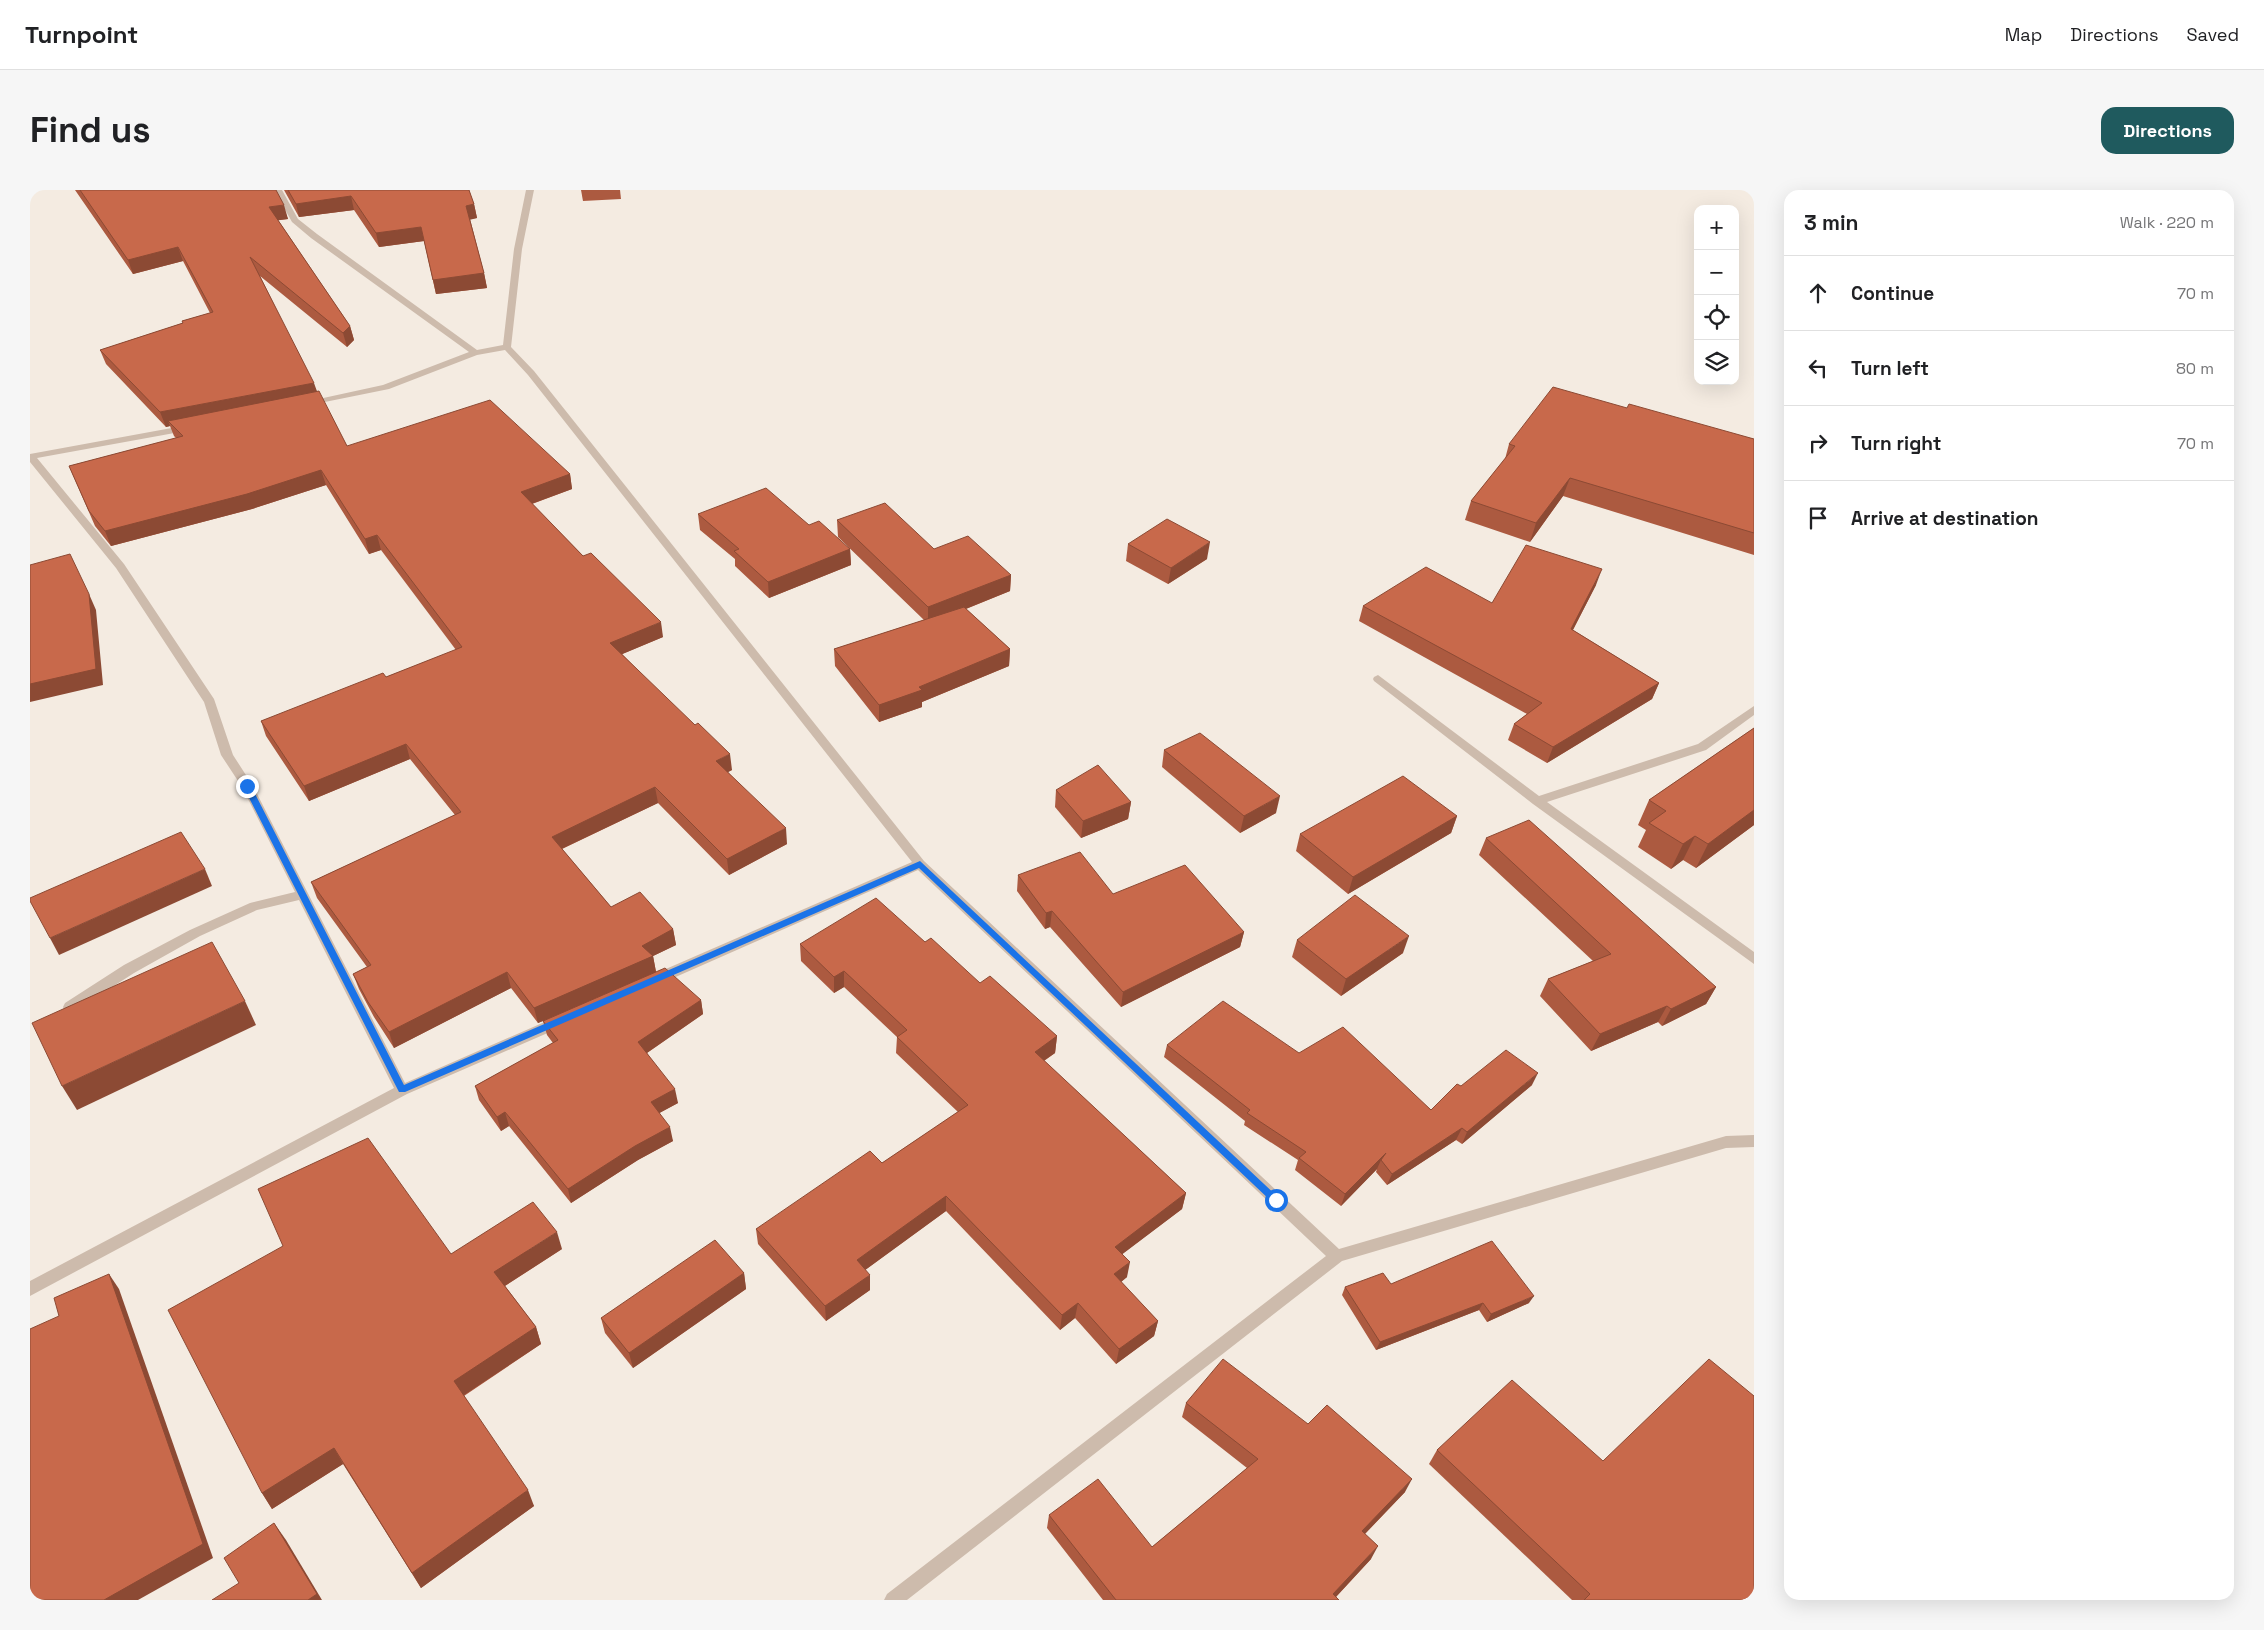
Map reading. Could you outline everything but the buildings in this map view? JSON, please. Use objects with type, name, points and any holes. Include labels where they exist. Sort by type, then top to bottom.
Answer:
[{"type":"street","points":[[278,190],[295,220],[314,236],[475,353]]},
{"type":"street","points":[[530,190],[518,250],[507,347],[531,373],[920,864],[1337,1256]]},
{"type":"street","points":[[303,406],[386,387],[475,353],[507,347]]},
{"type":"street","points":[[197,427],[31,457],[120,566],[210,702],[227,756],[247,786],[402,1090]]},
{"type":"street","points":[[1378,679],[1538,801],[1754,959]]},
{"type":"street","points":[[1538,801],[1702,747],[1754,710]]},
{"type":"street","points":[[648,983],[920,864]]},
{"type":"street","points":[[56,1013],[81,1002],[129,969],[195,933],[254,906],[302,895]]},
{"type":"street","points":[[30,1289],[402,1090],[575,1014]]},
{"type":"street","points":[[893,1600],[1337,1256],[1726,1142],[1754,1140]]},
{"type":"route","points":[[247,786],[402,1090],[920,864],[1276,1200]]}]
